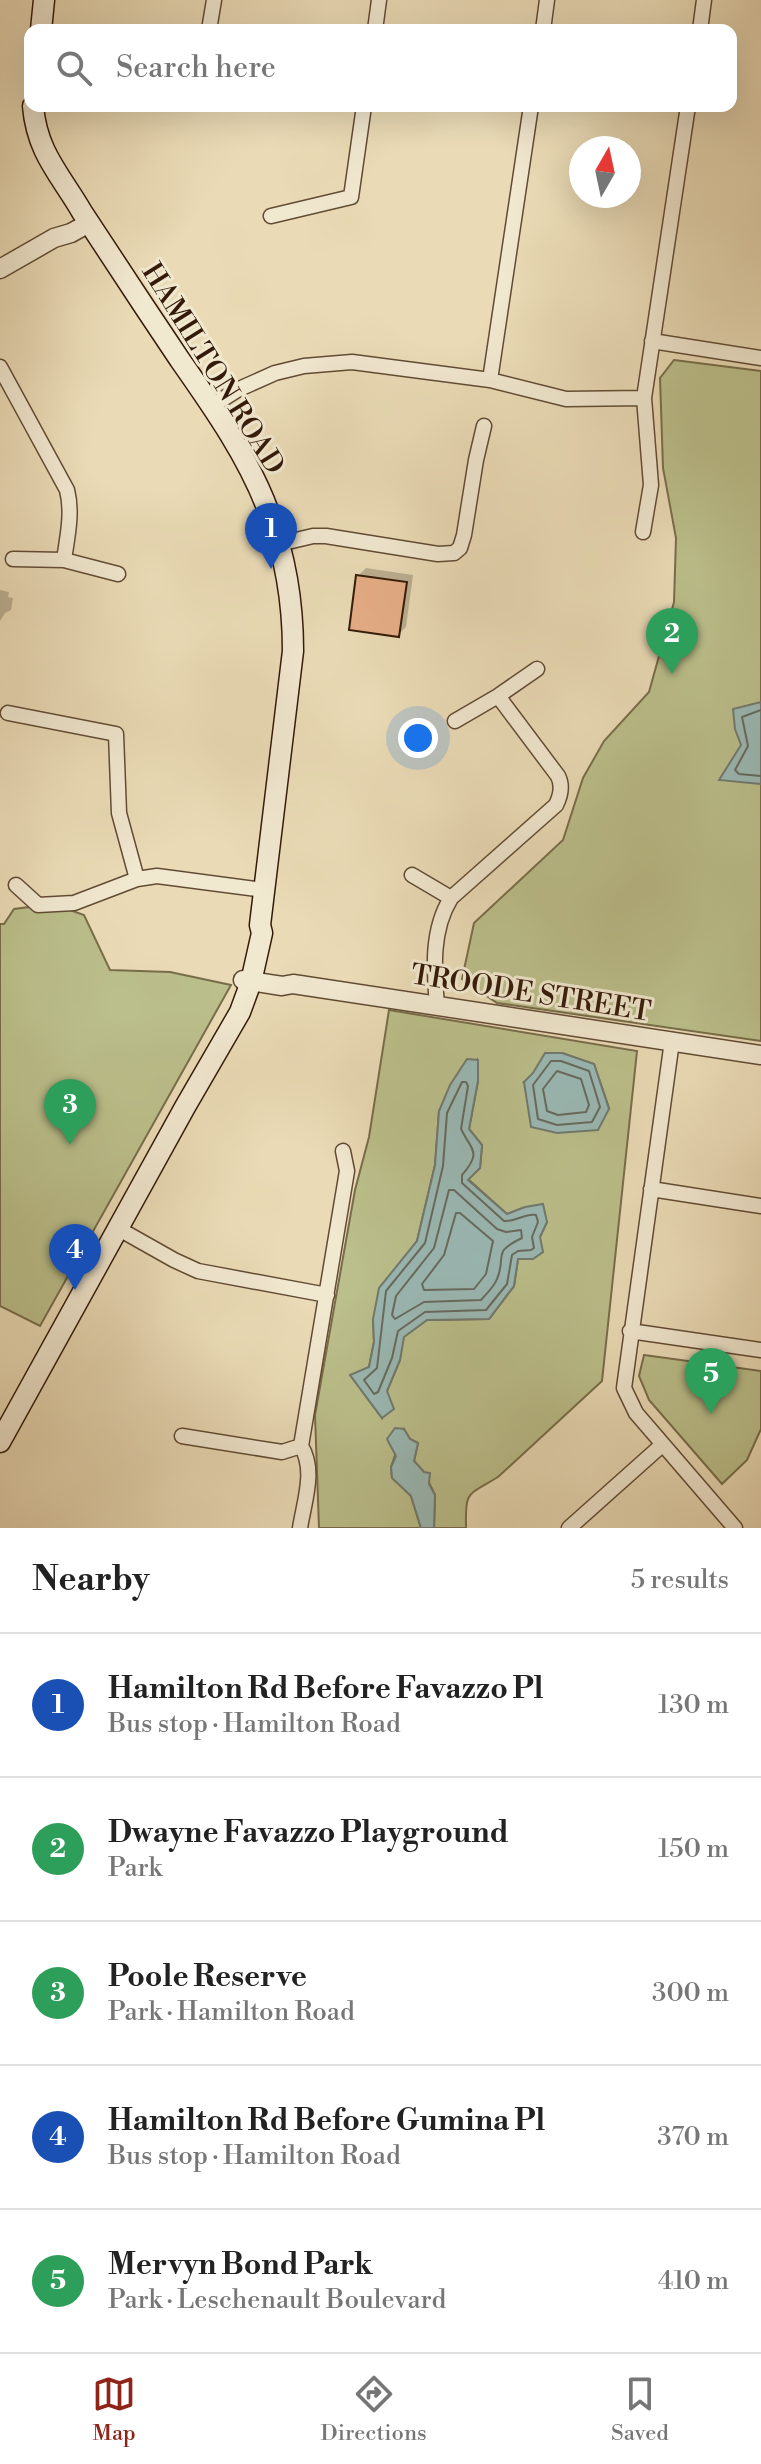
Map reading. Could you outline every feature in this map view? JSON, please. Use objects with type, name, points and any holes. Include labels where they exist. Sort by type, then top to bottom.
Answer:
[{"type":"main road","points":[[42,24],[44,0]]},
{"type":"main road","name":"HAMILTON ROAD","points":[[0,1442],[234,1022],[234,1009],[248,976],[254,932],[260,925],[293,651],[292,605],[279,544],[263,498],[212,406],[85,218],[67,185],[50,165],[43,128],[36,112]]},
{"type":"main road","name":"HAMILTON ROAD","points":[[43,128],[45,112]]},
{"type":"street","points":[[210,24],[214,0]]},
{"type":"street","points":[[376,24],[379,0]]},
{"type":"street","points":[[544,24],[547,0]]},
{"type":"street","points":[[701,24],[704,0]]},
{"type":"street","points":[[271,216],[351,197],[363,112]]},
{"type":"street","points":[[490,380],[530,112]]},
{"type":"street","points":[[643,532],[651,485],[644,398],[687,112]]},
{"type":"street","points":[[0,269],[54,238],[64,223],[85,218]]},
{"type":"street","points":[[652,341],[761,358]]},
{"type":"street","points":[[212,406],[246,385],[275,373],[325,363],[352,362],[490,380],[566,399],[644,398]]},
{"type":"street","points":[[0,367],[67,490],[69,516],[64,560]]},
{"type":"street","points":[[279,544],[326,536],[438,554],[454,553],[460,548],[464,535],[484,426]]},
{"type":"street","points":[[13,559],[64,560],[118,574]]},
{"type":"street","points":[[455,721],[537,669]]},
{"type":"street","points":[[437,1006],[436,942],[444,909],[451,898],[556,805],[561,791],[558,776],[498,696]]},
{"type":"street","points":[[8,713],[116,734],[119,813],[137,879]]},
{"type":"street","points":[[412,875],[451,898]]},
{"type":"street","points":[[16,885],[38,905],[74,903],[137,879],[157,876],[264,890]]},
{"type":"street","name":"TROODE STREET","points":[[248,976],[283,978],[293,984],[761,1055]]},
{"type":"street","points":[[672,1041],[630,1331],[624,1378],[626,1397],[662,1445],[735,1528]]},
{"type":"street","points":[[300,1528],[310,1468],[301,1446],[347,1171],[343,1151]]},
{"type":"street","points":[[651,1189],[761,1206]]},
{"type":"street","points":[[119,1229],[198,1271],[327,1295]]},
{"type":"street","points":[[630,1331],[761,1350]]},
{"type":"street","points":[[182,1436],[282,1452],[301,1446]]},
{"type":"street","points":[[569,1528],[662,1445]]},
{"type":"green space","points":[[674,360],[761,371],[761,1041],[497,1003],[462,979],[474,923],[563,840],[583,778],[604,741],[649,692],[674,602],[676,538],[663,468],[660,378]]},
{"type":"green space","points":[[53,904],[84,915],[110,970],[170,972],[231,985],[40,1326],[0,1306],[0,924],[4,924],[14,909]]},
{"type":"green space","points":[[389,1010],[637,1051],[602,1381],[498,1477],[470,1495],[466,1507],[466,1528],[434,1528],[435,1495],[424,1472],[414,1461],[418,1443],[410,1439],[404,1429],[391,1467],[392,1477],[411,1496],[421,1528],[319,1528],[315,1415],[355,1190],[369,1137]],"holes":[[[562,1053],[594,1064],[609,1108],[524,1082]],[[477,1060],[478,1081],[469,1129],[482,1145],[480,1168],[468,1179],[507,1214],[525,1207],[547,1222],[540,1237],[518,1259],[514,1286],[489,1319],[427,1320],[403,1337],[400,1360],[387,1391],[382,1418],[351,1376],[369,1367],[374,1342],[373,1319],[403,1260],[417,1241],[435,1165],[439,1111]]]},
{"type":"green space","points":[[644,1355],[761,1371],[761,1429],[747,1460],[722,1484],[649,1400],[639,1376]]},
{"type":"water","points":[[761,702],[761,784],[719,780],[741,745],[733,709]]},
{"type":"water","points":[[545,1053],[562,1053],[594,1064],[609,1109],[598,1130],[557,1133],[531,1127],[524,1082]]},
{"type":"water","points":[[467,1059],[478,1060],[478,1081],[469,1129],[482,1145],[480,1168],[468,1180],[507,1214],[543,1204],[547,1222],[540,1237],[543,1252],[533,1259],[518,1259],[514,1286],[489,1319],[427,1320],[404,1337],[400,1360],[387,1391],[394,1409],[382,1418],[350,1375],[369,1367],[379,1288],[417,1241],[435,1165],[439,1111],[450,1085]]},
{"type":"water","points":[[395,1428],[404,1429],[410,1439],[418,1443],[414,1461],[424,1472],[430,1473],[429,1484],[435,1495],[434,1528],[421,1528],[411,1496],[392,1478],[391,1467],[396,1456],[387,1439]]},
{"type":"building","points":[[356,575],[407,582],[399,637],[349,630]]},
{"type":"place","name":"Hamilton Rd Before Favazzo Pl","points":[[271,569]]},
{"type":"place","name":"Dwayne Favazzo Playground","points":[[672,674]]},
{"type":"place","name":"Poole Reserve","points":[[70,1145]]},
{"type":"place","name":"Hamilton Rd Before Gumina Pl","points":[[75,1290]]},
{"type":"place","name":"Mervyn Bond Park","points":[[711,1414]]}]
